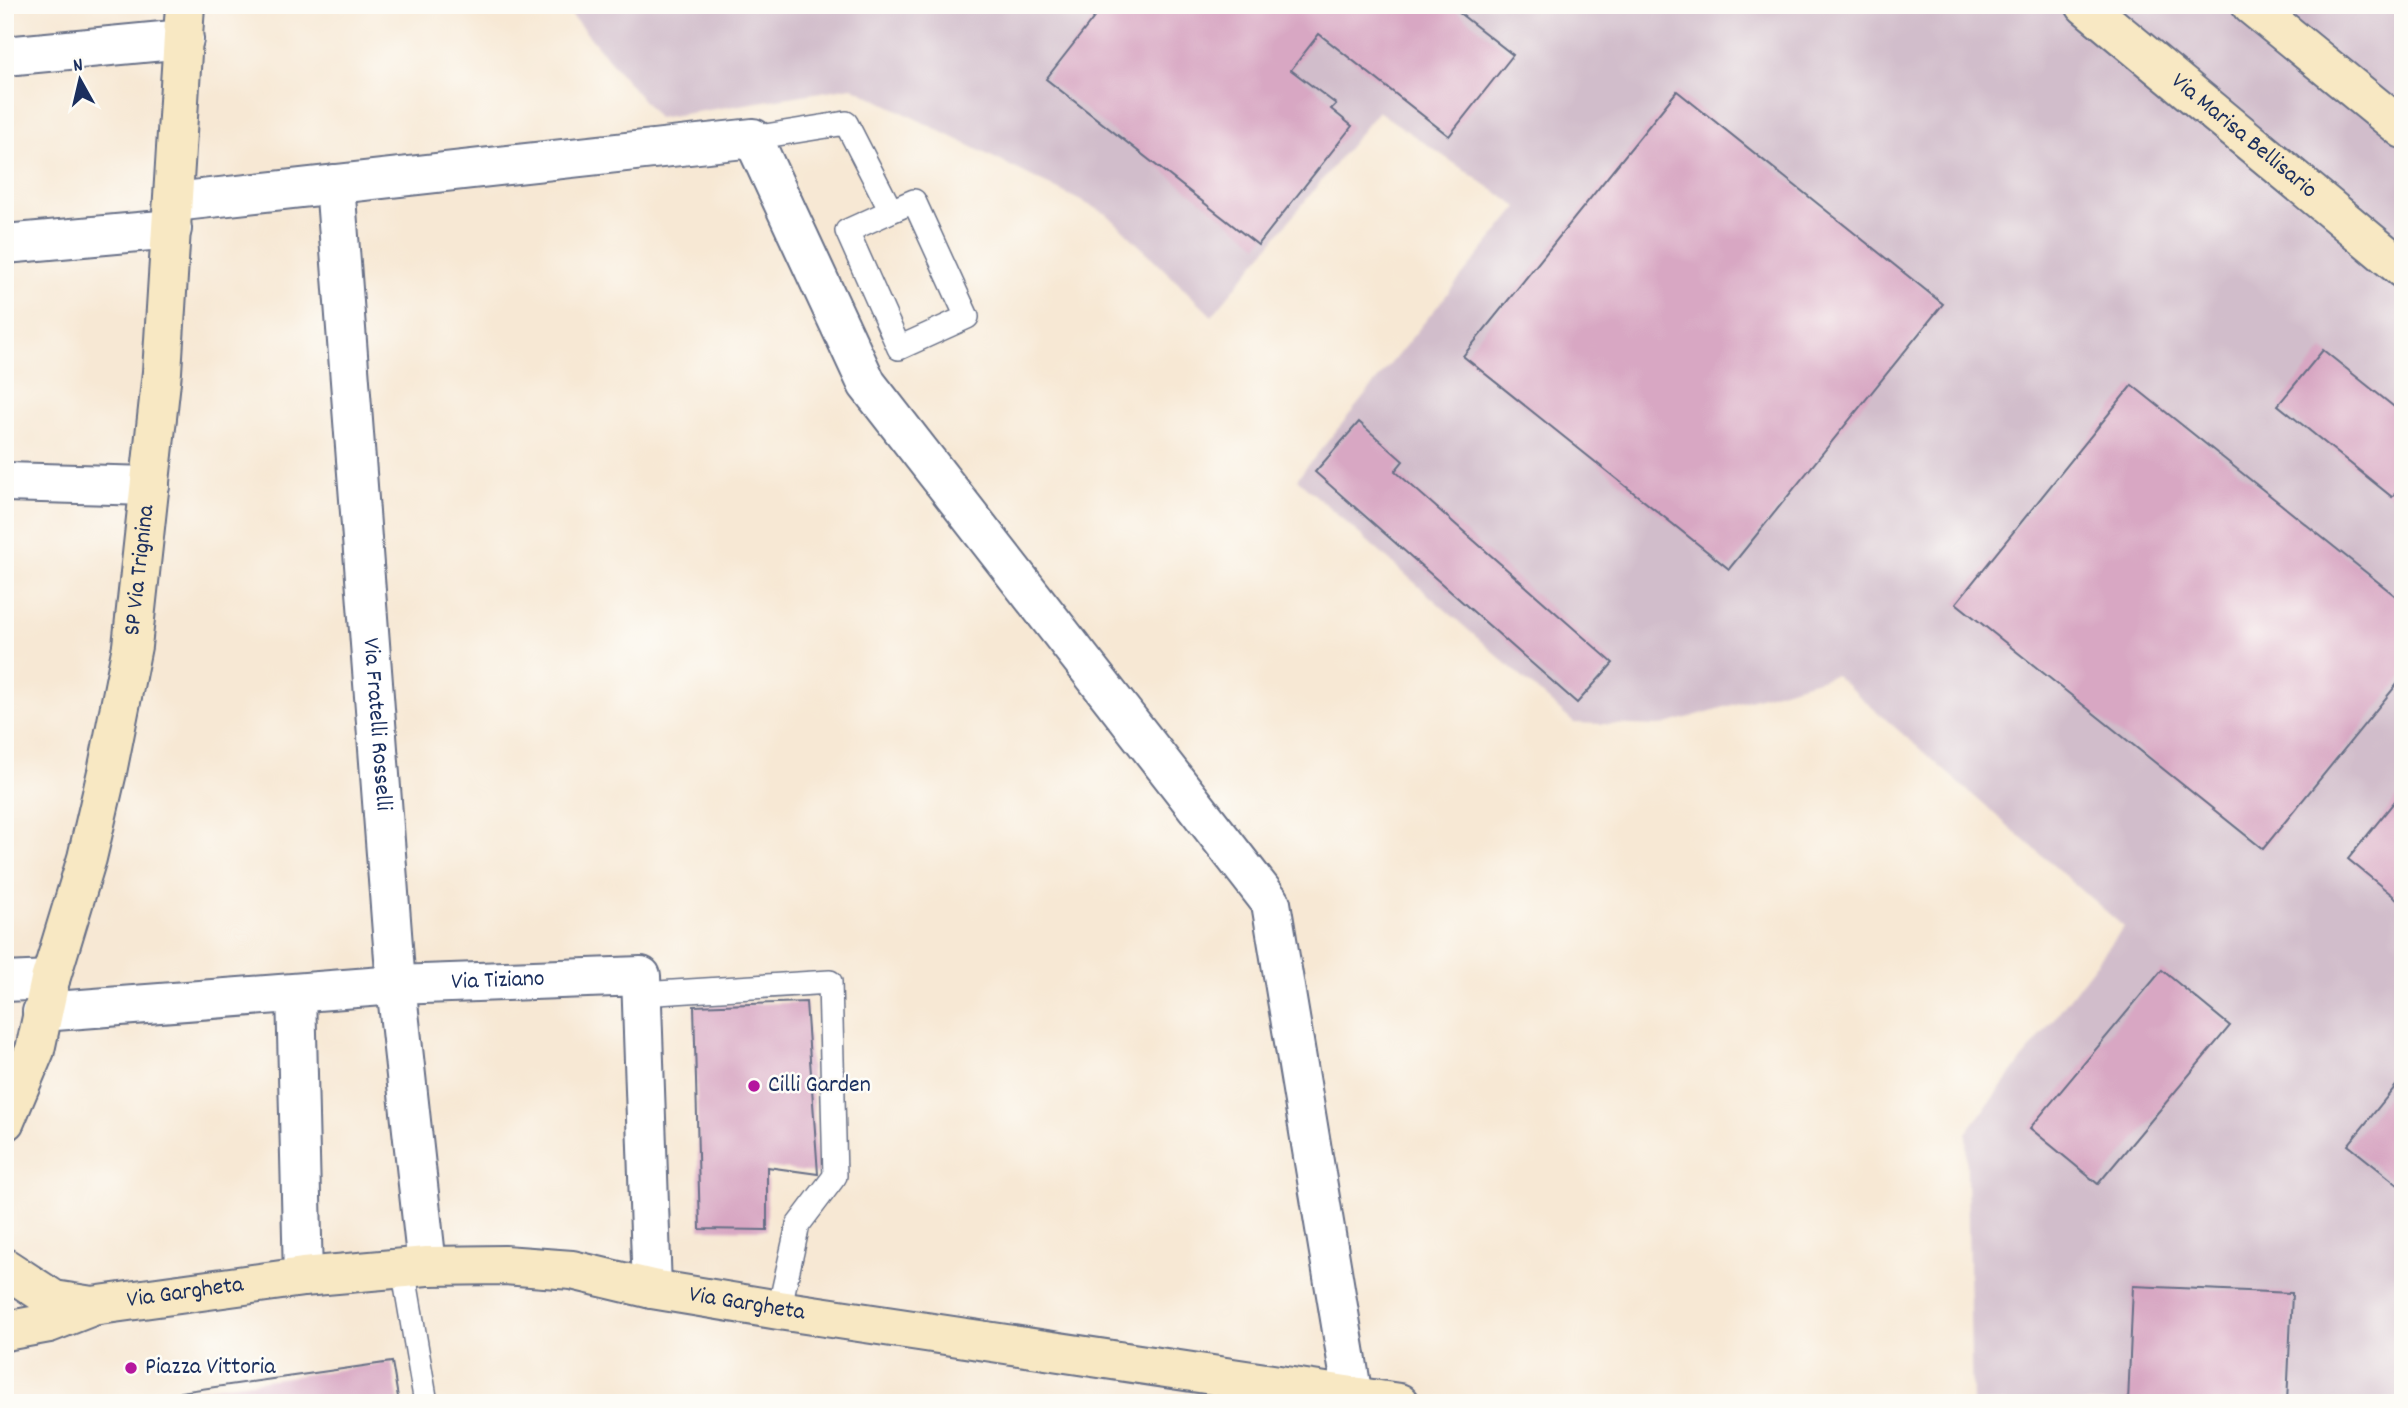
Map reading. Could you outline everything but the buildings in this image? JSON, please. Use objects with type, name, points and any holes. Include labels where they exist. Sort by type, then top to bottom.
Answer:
[{"type":"street","name":"Via Marisa Bellisario","points":[[2085,5],[2403,270]]},
{"type":"street","points":[[2251,5],[2403,129]]},
{"type":"street","points":[[5,56],[185,22]]},
{"type":"street","name":"SP Via Trignina","points":[[5,1121],[34,1050],[46,996],[87,858],[110,760],[132,646],[150,486],[173,215],[185,22]]},
{"type":"street","points":[[5,244],[335,184],[753,138],[867,384],[1271,903],[1353,1397]]},
{"type":"street","name":"Via Fratelli Rosselli","points":[[335,184],[415,1267]]},
{"type":"street","points":[[5,482],[150,486]]},
{"type":"street","name":"Via Tiziano","points":[[5,982],[46,996],[296,993],[396,985],[641,976],[642,994]]},
{"type":"street","points":[[296,993],[303,1277]]},
{"type":"street","points":[[642,994],[652,1289]]},
{"type":"street","name":"Via Gargheta","points":[[92,1306],[303,1277],[415,1267],[503,1265],[572,1270],[652,1289],[779,1310],[1399,1403]]},
{"type":"street","points":[[5,1268],[54,1300],[92,1306]]},
{"type":"street","points":[[5,1331],[49,1323],[92,1306]]},
{"type":"lane","points":[[753,138],[846,123],[891,211]]},
{"type":"lane","points":[[914,201],[967,317],[899,348],[847,231],[891,211],[914,201]]},
{"type":"lane","points":[[642,994],[830,982],[835,1176],[798,1225],[779,1310]]},
{"type":"lane","points":[[415,1267],[426,1403]]},
{"type":"shaded area","points":[[563,5],[2403,5],[2403,1403],[1972,1403],[1966,1133],[2124,927],[1835,675],[1659,726],[1574,723],[1297,479],[1518,207],[1378,111],[1212,316],[1107,214],[852,87],[658,118]]},
{"type":"place","name":"Cilli Garden","points":[[754,1086]]},
{"type":"place","name":"Piazza Vittoria","points":[[131,1368]]}]
